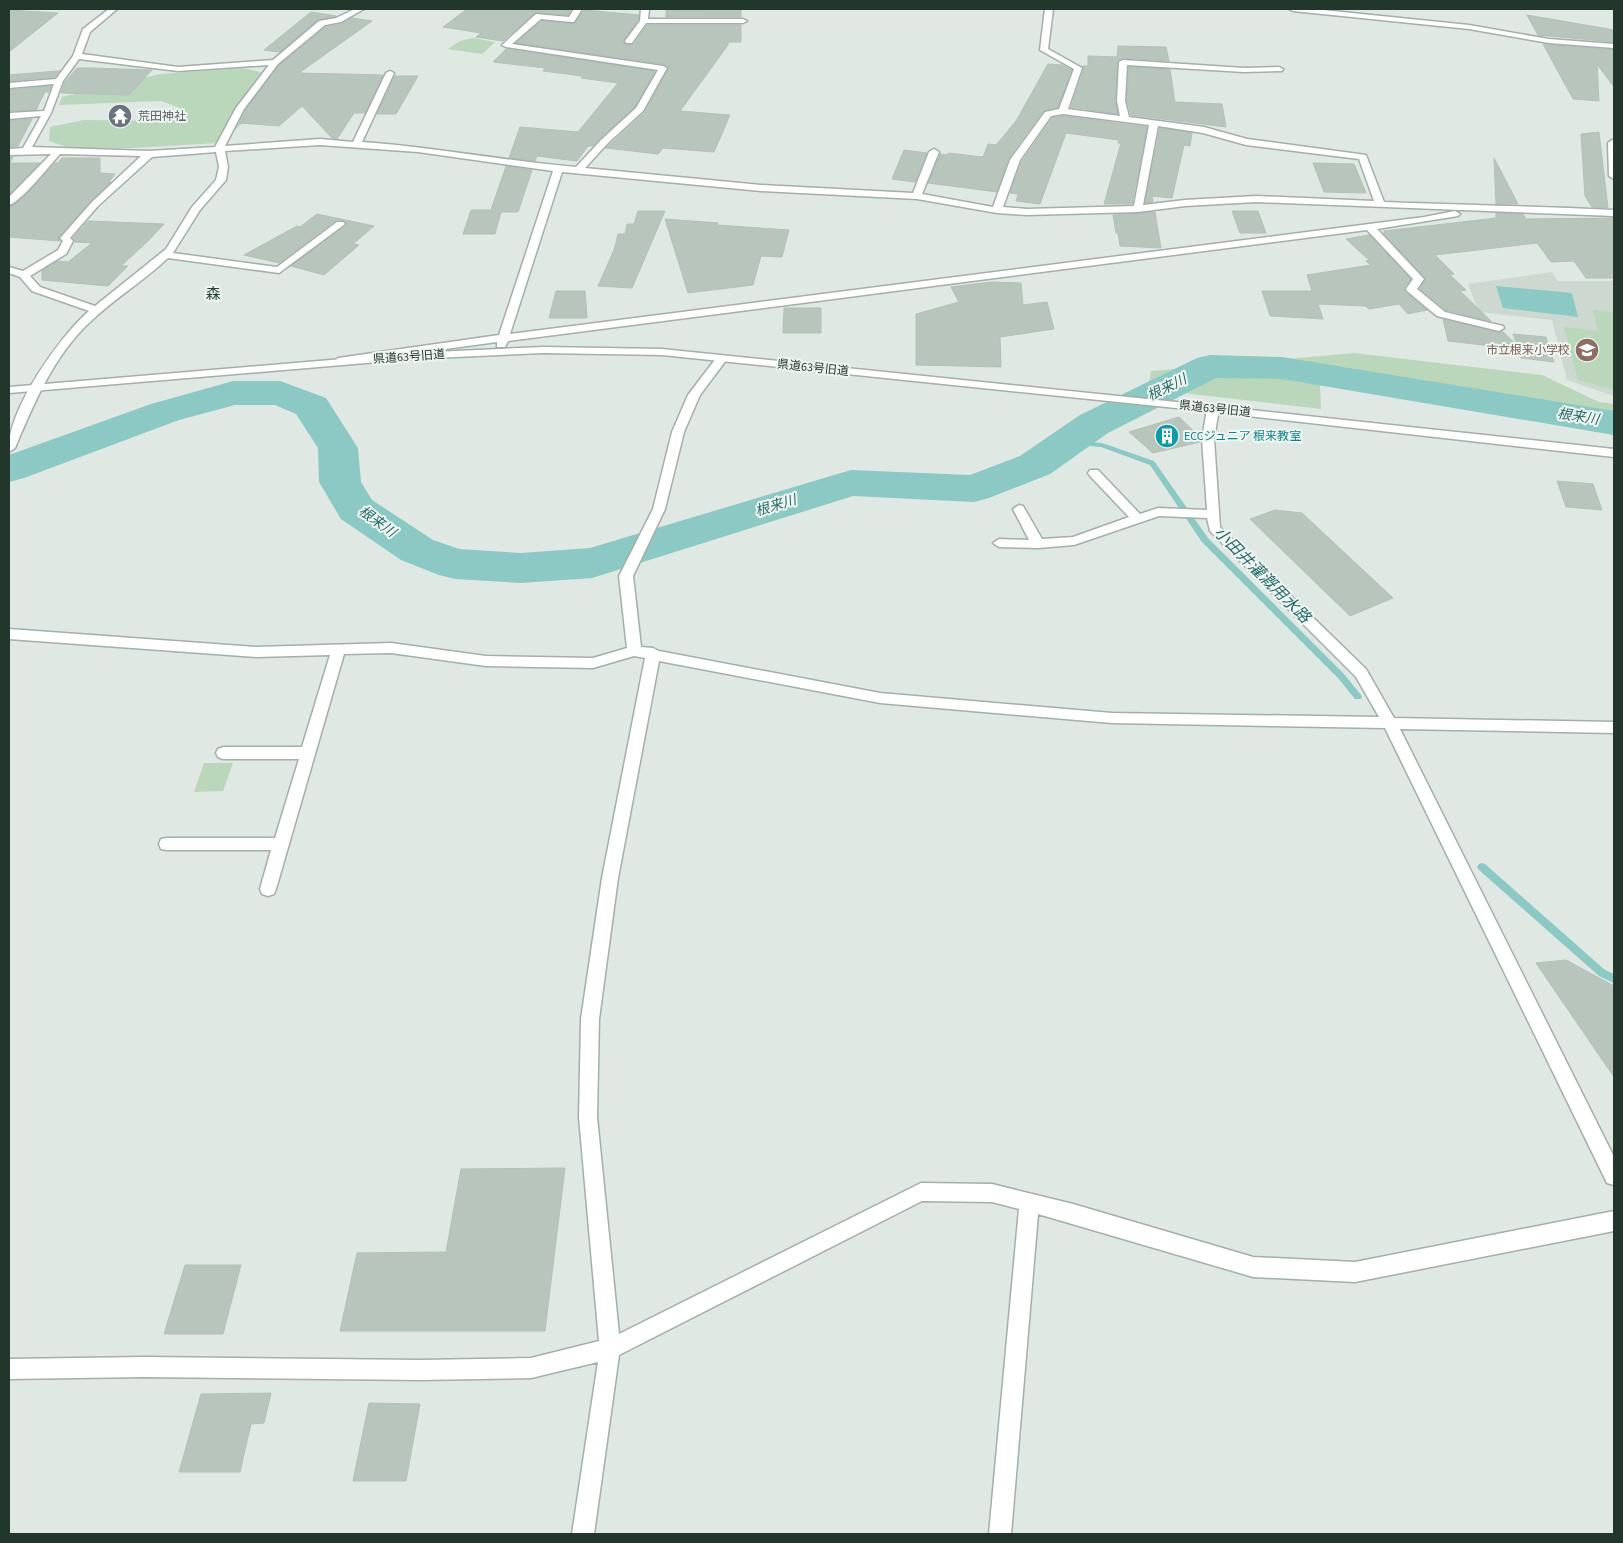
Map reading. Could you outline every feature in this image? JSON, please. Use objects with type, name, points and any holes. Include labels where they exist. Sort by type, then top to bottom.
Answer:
[{"type":"street","points":[[26,150],[47,113],[59,81],[77,56],[86,31],[113,9]]},
{"type":"street","points":[[9,448],[37,388],[65,343],[96,310],[166,255],[200,203],[221,183],[225,163],[219,148],[240,108],[275,62],[322,23],[338,20],[360,9]]},
{"type":"street","points":[[578,9],[571,20],[539,16],[506,45],[663,68],[640,109],[605,141],[579,170]]},
{"type":"street","points":[[629,41],[644,21],[645,9]]},
{"type":"street","points":[[1049,9],[1044,50],[1078,68],[1064,111]]},
{"type":"street","points":[[1293,9],[1469,27],[1549,41],[1614,46]]},
{"type":"street","points":[[644,21],[743,21]]},
{"type":"street","points":[[77,56],[178,69],[275,62]]},
{"type":"street","points":[[1125,120],[1120,101],[1123,62],[1244,70],[1280,69]]},
{"type":"street","points":[[356,145],[390,73]]},
{"type":"street","points":[[9,85],[59,81]]},
{"type":"street","points":[[996,210],[1015,160],[1026,143],[1048,114],[1064,111],[1204,130],[1246,142],[1363,157],[1380,205]]},
{"type":"street","points":[[9,116],[47,113]]},
{"type":"street","points":[[1138,209],[1154,123]]},
{"type":"street","points":[[9,152],[26,150],[149,154],[320,142],[418,149],[559,168],[760,188],[917,196],[996,210],[1027,212],[1138,209],[1184,203],[1256,199],[1614,213]]},
{"type":"street","points":[[1612,143],[1614,176]]},
{"type":"street","points":[[9,202],[24,189],[57,152]]},
{"type":"street","points":[[917,196],[934,152]]},
{"type":"street","points":[[24,275],[62,252],[68,241],[65,238],[95,204],[149,154]]},
{"type":"street","points":[[499,351],[559,168]]},
{"type":"street","points":[[325,362],[1424,220],[1478,209]]},
{"type":"street","points":[[166,255],[279,270],[340,224]]},
{"type":"street","points":[[1370,227],[1419,279],[1411,289],[1441,314],[1499,328]]},
{"type":"street","points":[[9,270],[24,275],[36,289],[96,310]]},
{"type":"street","name":"県道63号旧道","points":[[9,390],[325,362],[499,351],[662,352],[1186,406],[1614,454]]},
{"type":"street","points":[[634,651],[626,576],[659,509],[678,432],[694,395],[721,358]]},
{"type":"street","points":[[1213,409],[1208,439],[1208,514],[1214,528],[1361,673],[1390,724],[1614,1176]]},
{"type":"street","points":[[1094,473],[1136,518]]},
{"type":"street","points":[[1019,509],[1038,544]]},
{"type":"street","points":[[999,543],[1038,544],[1074,541],[1136,518],[1158,512],[1208,514]]},
{"type":"street","points":[[9,634],[256,652],[391,648],[486,661],[593,663],[634,651],[653,653],[880,698],[1112,718],[1614,727]]},
{"type":"street","points":[[268,890],[338,650]]},
{"type":"street","points":[[583,1534],[610,1349],[588,1117],[590,1019],[610,878],[653,653]]},
{"type":"street","points":[[223,753],[308,752]]},
{"type":"street","points":[[167,844],[281,844]]},
{"type":"street","points":[[9,1369],[146,1367],[421,1370],[531,1368],[610,1349],[921,1192],[992,1193],[1253,1267],[1355,1272],[1614,1221]]},
{"type":"street","points":[[1000,1534],[1029,1202]]},
{"type":"shaded area","name":"市立根来小学校","points":[[1552,272],[1558,281],[1614,281],[1614,396],[1567,380],[1552,320],[1479,312],[1468,284]]},
{"type":"green space","points":[[473,38],[495,42],[482,54],[448,49],[460,41]]},
{"type":"green space","points":[[244,68],[287,79],[266,105],[218,143],[134,148],[73,149],[49,141],[50,127],[84,120],[166,121],[180,108],[161,101],[59,105],[62,97],[160,74]]},
{"type":"green space","points":[[1593,310],[1614,312],[1614,390],[1578,380],[1564,327],[1598,331]]},
{"type":"green space","points":[[1354,353],[1542,375],[1599,402],[1614,404],[1614,417],[1566,410],[1428,383],[1350,372],[1320,386],[1321,409],[1148,389],[1151,371]]},
{"type":"green space","points":[[204,763],[233,763],[223,791],[194,792]]},
{"type":"water","points":[[1496,286],[1572,293],[1578,317],[1503,308]]},
{"type":"building","points":[[467,9],[572,9],[568,15],[535,13],[503,41],[476,37],[481,33],[443,27]]},
{"type":"building","points":[[741,9],[741,17],[666,17],[666,10]]},
{"type":"building","points":[[9,10],[58,13],[9,52]]},
{"type":"building","points":[[584,10],[639,15],[638,20],[624,40],[626,45],[634,44],[647,25],[741,25],[741,42],[728,42],[728,45],[680,111],[730,115],[714,152],[663,148],[658,154],[606,148],[645,112],[669,67],[663,64],[516,43],[542,21],[574,24]]},
{"type":"building","points":[[311,12],[336,16],[318,20],[280,52],[264,50]]},
{"type":"building","points":[[1527,15],[1614,30],[1614,42],[1538,35]]},
{"type":"building","points":[[352,18],[372,21],[299,73],[383,75],[365,113],[354,113],[337,139],[332,138],[302,106],[279,126],[240,123],[248,107],[279,65],[326,27],[341,24]]},
{"type":"building","points":[[1543,44],[1614,50],[1614,87],[1597,64],[1599,101],[1573,99]]},
{"type":"building","points":[[1118,46],[1166,47],[1169,61],[1123,58],[1118,60],[1115,101],[1118,114],[1071,107],[1084,69],[1082,66],[1088,66],[1088,56],[1117,57]]},
{"type":"building","points":[[506,49],[655,71],[635,107],[593,146],[588,146],[577,161],[537,156],[535,161],[509,158],[520,127],[578,132],[618,83],[543,71],[545,68],[493,62]]},
{"type":"building","points":[[1048,64],[1062,65],[1072,70],[1058,107],[1043,111],[1008,159],[997,192],[928,183],[940,154],[948,155],[948,153],[983,157],[988,144],[996,145],[1016,121]]},
{"type":"building","points":[[1129,67],[1170,69],[1175,102],[1222,104],[1226,127],[1131,115],[1127,101]]},
{"type":"building","points":[[77,68],[152,70],[129,95],[61,93],[65,82]]},
{"type":"building","points":[[60,71],[55,77],[9,81],[9,75]]},
{"type":"building","points":[[395,76],[418,76],[396,114],[377,114]]},
{"type":"building","points":[[51,86],[49,92],[45,92],[36,110],[9,111],[9,90]]},
{"type":"building","points":[[1063,116],[1147,127],[1132,204],[1104,204],[1121,143],[1118,143],[1119,140],[1066,133],[1040,204],[1016,201],[1018,194],[1010,193],[1022,161],[1052,118]]},
{"type":"building","points":[[32,119],[18,146],[9,147],[9,121]]},
{"type":"building","points":[[1160,128],[1192,133],[1190,146],[1184,145],[1172,198],[1152,196],[1153,202],[1145,203]]},
{"type":"building","points":[[1599,132],[1608,208],[1592,207],[1585,196],[1581,134]]},
{"type":"building","points":[[904,150],[927,153],[915,182],[892,179]]},
{"type":"building","points":[[9,157],[13,157],[10,163],[40,163],[9,195]]},
{"type":"building","points":[[62,158],[100,158],[100,173],[115,174],[109,182],[111,182],[59,237],[60,241],[9,237],[9,207],[22,199],[55,163],[58,163]]},
{"type":"building","points":[[1494,158],[1518,204],[1496,204]]},
{"type":"building","points":[[1313,163],[1354,164],[1366,193],[1324,192]]},
{"type":"building","points":[[506,166],[532,170],[518,212],[501,212],[495,234],[463,234],[471,210],[491,210]]},
{"type":"building","points":[[638,211],[665,211],[632,288],[598,286],[614,250],[618,234],[625,234],[627,224],[634,224]]},
{"type":"building","points":[[1232,211],[1258,211],[1266,233],[1240,233]]},
{"type":"building","points":[[1155,212],[1161,248],[1120,246],[1113,215]]},
{"type":"building","points":[[1496,213],[1523,214],[1526,219],[1614,218],[1614,278],[1586,278],[1574,261],[1551,262],[1537,243],[1435,255],[1454,274],[1450,275],[1466,290],[1460,291],[1491,321],[1446,310],[1420,289],[1425,278],[1383,233],[1385,233],[1384,231],[1496,218]]},
{"type":"building","points":[[317,214],[374,226],[353,244],[359,245],[324,275],[291,266],[346,226],[343,220],[336,220],[279,263],[244,255],[297,226],[300,227]]},
{"type":"building","points":[[665,219],[789,230],[782,257],[761,256],[753,285],[688,293]]},
{"type":"building","points":[[88,221],[164,224],[121,266],[128,266],[108,286],[42,280],[42,271],[58,261],[68,262],[92,243],[75,242],[73,238]]},
{"type":"building","points":[[1369,235],[1411,279],[1404,288],[1405,292],[1427,310],[1408,314],[1399,304],[1369,309],[1365,306],[1318,304],[1323,319],[1270,316],[1262,291],[1312,291],[1307,275],[1371,265],[1366,261],[1369,260],[1346,239]]},
{"type":"building","points":[[991,282],[1021,283],[1023,305],[1047,302],[1054,329],[1000,337],[1001,367],[916,365],[916,314],[959,302],[951,287]]},
{"type":"building","points":[[556,291],[585,291],[587,318],[549,318]]},
{"type":"building","points":[[784,308],[821,308],[821,333],[783,333]]},
{"type":"building","points":[[1443,319],[1499,333],[1502,331],[1517,345],[1513,334],[1546,337],[1554,362],[1521,358],[1518,349],[1448,341]]},
{"type":"building","name":"ECCジュニア 根来教室","points":[[1179,417],[1200,437],[1200,442],[1153,453],[1129,432]]},
{"type":"building","points":[[1557,481],[1593,484],[1602,510],[1566,507]]},
{"type":"building","points":[[1275,510],[1302,513],[1393,598],[1350,616],[1250,519]]},
{"type":"building","points":[[1566,960],[1614,986],[1614,1077],[1536,963]]},
{"type":"building","points":[[565,1168],[545,1331],[340,1331],[357,1253],[446,1252],[461,1169]]},
{"type":"building","points":[[185,1265],[241,1265],[223,1334],[164,1334]]},
{"type":"building","points":[[271,1393],[264,1423],[251,1424],[240,1472],[179,1472],[201,1394]]},
{"type":"building","points":[[369,1403],[420,1404],[406,1481],[353,1481]]},
{"type":"waterway","name":"根来川","points":[[9,469],[165,412],[233,393],[280,393],[312,406],[338,448],[340,482],[356,509],[417,550],[455,564],[521,568],[592,563],[851,483],[974,489],[1035,465],[1094,424],[1210,366],[1282,368],[1614,423]]},
{"type":"waterway","name":"小田井灌漑用水路","points":[[1068,443],[1102,445],[1152,463],[1205,540],[1341,676],[1358,697]]},
{"type":"waterway","name":"小田井灌漑用水路","points":[[1482,867],[1602,973],[1614,979]]},
{"type":"place","name":"荒田神社","points":[[120,116]]},
{"type":"place","name":"市立根来小学校","points":[[1587,350]]},
{"type":"place","name":"ECCジュニア 根来教室","points":[[1167,436]]},
{"type":"district","name":"森","points":[[213,294]]}]
